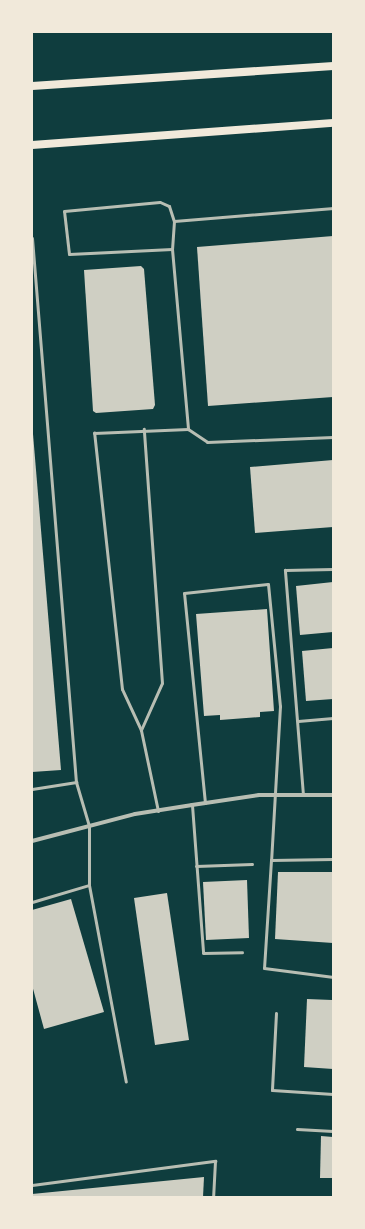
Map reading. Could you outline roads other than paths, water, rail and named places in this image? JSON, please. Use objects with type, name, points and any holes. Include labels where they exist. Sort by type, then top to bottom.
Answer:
[{"type":"main road","points":[[32,86],[333,66]]},
{"type":"main road","points":[[32,145],[333,123]]},
{"type":"street","points":[[32,841],[89,826],[158,811],[205,803],[273,795],[333,795]]},
{"type":"lane","points":[[172,249],[69,254],[64,211],[160,202],[170,206],[174,221],[172,249],[188,429]]},
{"type":"lane","points":[[174,221],[333,208]]},
{"type":"lane","points":[[32,238],[76,782],[89,826],[89,886],[126,1082]]},
{"type":"lane","points":[[142,730],[162,683],[144,429]]},
{"type":"lane","points":[[158,811],[142,730],[122,688],[94,433],[144,429],[188,429],[207,442],[333,437]]},
{"type":"lane","points":[[303,795],[285,570],[333,569]]},
{"type":"lane","points":[[205,803],[184,593],[268,584],[279,691],[264,968],[333,977]]},
{"type":"lane","points":[[298,721],[333,718]]},
{"type":"lane","points":[[32,789],[76,782]]},
{"type":"lane","points":[[192,805],[203,953],[242,952]]},
{"type":"lane","points":[[271,860],[333,859]]},
{"type":"lane","points":[[196,866],[252,864]]},
{"type":"lane","points":[[32,902],[89,886]]},
{"type":"lane","points":[[276,1013],[272,1090],[333,1094]]},
{"type":"lane","points":[[297,1129],[333,1131]]},
{"type":"lane","points":[[32,1185],[215,1160],[213,1197]]}]
